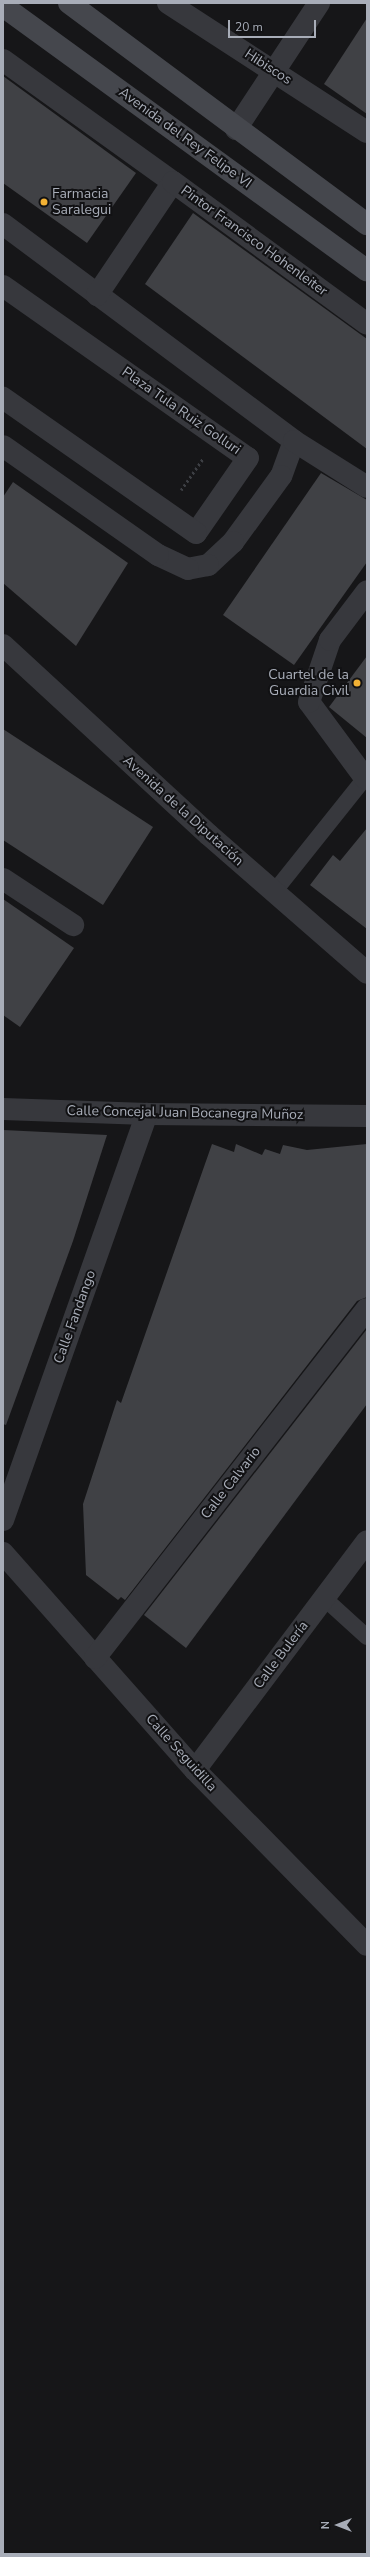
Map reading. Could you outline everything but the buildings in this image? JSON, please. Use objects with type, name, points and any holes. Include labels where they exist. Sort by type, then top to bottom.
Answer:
[{"type":"main road","points":[[69,3],[236,129],[367,224]]},
{"type":"main road","name":"Avenida del Rey Felipe VI","points":[[3,6],[367,270]]},
{"type":"street","name":"Hibiscos","points":[[168,3],[367,132]]},
{"type":"street","points":[[236,129],[275,72],[319,3]]},
{"type":"street","points":[[3,60],[173,182]]},
{"type":"street","name":"Pintor Francisco Hohenleiter","points":[[97,295],[173,182],[367,324]]},
{"type":"street","points":[[3,224],[294,441],[367,488]]},
{"type":"street","name":"Plaza Tula Ruiz Golluri","points":[[3,286],[248,458],[196,533],[3,398]]},
{"type":"street","points":[[3,446],[158,555],[188,569],[208,565],[233,542],[281,476],[294,441]]},
{"type":"street","points":[[365,778],[309,702],[330,640],[367,591]]},
{"type":"street","name":"Avenida de la Diputación","points":[[3,645],[274,892],[367,973]]},
{"type":"street","points":[[3,879],[73,925]]},
{"type":"street","name":"Calle Concejal Juan Bocanegra Muñoz","points":[[3,1109],[147,1114],[367,1116]]},
{"type":"street","name":"Calle Fandango","points":[[3,1520],[147,1114]]},
{"type":"street","name":"Calle Calvario","points":[[95,1658],[367,1309]]},
{"type":"street","name":"Calle Bulería","points":[[195,1770],[367,1541]]},
{"type":"street","name":"Calle Seguidilla","points":[[3,1553],[195,1770],[367,1945]]},
{"type":"lane","points":[[274,892],[365,778]]},
{"type":"lane","points":[[324,1598],[367,1637]]},
{"type":"place","name":"Farmacia Saralegui","points":[[44,202]]},
{"type":"place","name":"Cuartel de la Guardia Civil","points":[[357,683]]}]
